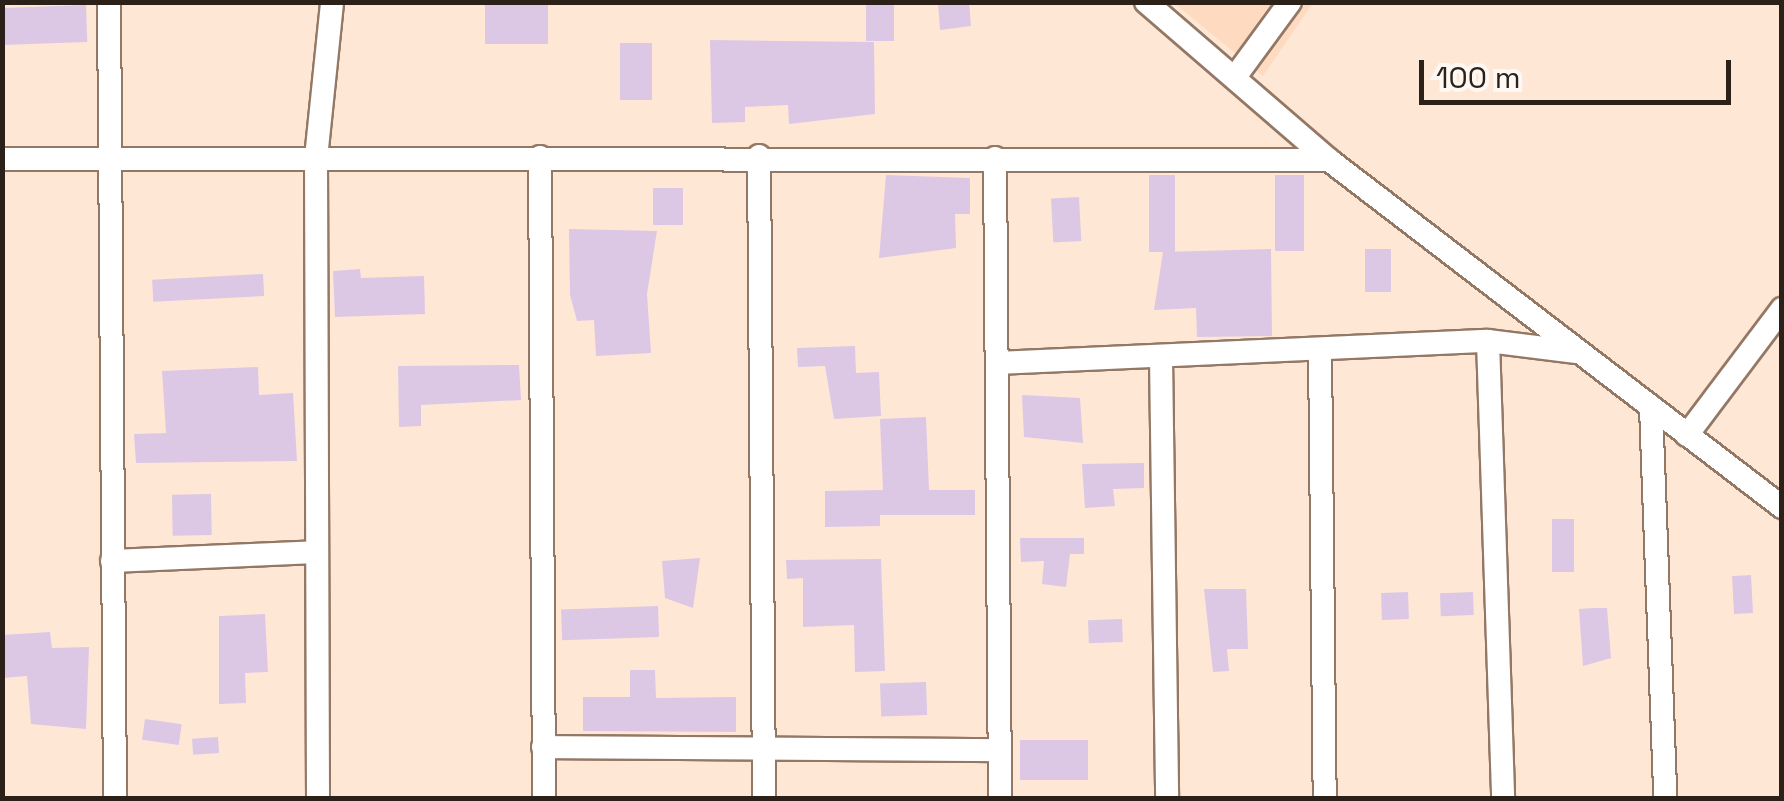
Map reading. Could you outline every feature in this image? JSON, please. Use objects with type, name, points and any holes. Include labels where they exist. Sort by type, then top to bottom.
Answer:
[{"type":"street","points":[[109,2],[115,798]]},
{"type":"street","points":[[318,798],[316,158],[332,2]]},
{"type":"street","points":[[1146,2],[1238,74],[1328,160],[1782,507]]},
{"type":"street","points":[[1238,74],[1290,2]]},
{"type":"street","points":[[2,159],[758,156],[1328,160]]},
{"type":"street","points":[[758,156],[764,798]]},
{"type":"street","points":[[540,157],[544,798]]},
{"type":"street","points":[[995,158],[1000,798]]},
{"type":"street","points":[[1688,435],[1782,309]]},
{"type":"street","points":[[997,363],[1488,341],[1580,352]]},
{"type":"street","points":[[1488,341],[1503,798]]},
{"type":"street","points":[[1320,349],[1325,798]]},
{"type":"street","points":[[1161,357],[1166,798]]},
{"type":"street","points":[[1651,407],[1665,798]]},
{"type":"street","points":[[112,561],[316,552]]},
{"type":"street","points":[[543,747],[1000,750]]},
{"type":"shaded area","points":[[1174,3],[1313,3],[1263,76]]},
{"type":"building","points":[[485,2],[548,2],[548,44],[485,44]]},
{"type":"building","points":[[866,2],[894,2],[894,41],[866,41]]},
{"type":"building","points":[[938,2],[969,2],[971,26],[940,30]]},
{"type":"building","points":[[86,5],[87,42],[3,45],[2,8]]},
{"type":"building","points":[[710,40],[874,42],[875,114],[789,124],[788,105],[745,107],[745,122],[712,123]]},
{"type":"building","points":[[620,43],[652,43],[652,100],[620,100]]},
{"type":"building","points":[[886,175],[970,178],[970,214],[955,214],[956,248],[879,258]]},
{"type":"building","points":[[1149,175],[1175,175],[1175,252],[1149,252]]},
{"type":"building","points":[[1275,175],[1304,175],[1304,251],[1275,251]]},
{"type":"building","points":[[653,188],[683,188],[683,225],[653,225]]},
{"type":"building","points":[[1079,197],[1081,241],[1053,242],[1051,198]]},
{"type":"building","points":[[569,229],[657,231],[647,294],[651,353],[596,356],[594,320],[577,321],[570,295]]},
{"type":"building","points":[[1271,249],[1272,336],[1197,337],[1196,308],[1154,310],[1163,252]]},
{"type":"building","points":[[1365,249],[1391,249],[1391,292],[1365,292]]},
{"type":"building","points":[[360,269],[361,278],[424,276],[425,314],[335,317],[333,271]]},
{"type":"building","points":[[263,274],[264,296],[153,302],[152,280]]},
{"type":"building","points":[[855,346],[856,373],[879,372],[881,416],[834,419],[825,366],[798,367],[797,348]]},
{"type":"building","points":[[519,365],[521,400],[421,405],[421,426],[399,427],[398,366]]},
{"type":"building","points":[[258,367],[259,395],[293,393],[297,461],[136,463],[134,434],[166,433],[162,371]]},
{"type":"building","points":[[1022,395],[1080,398],[1083,443],[1024,437]]},
{"type":"building","points":[[926,417],[929,490],[975,490],[975,515],[880,515],[880,526],[825,527],[825,491],[883,490],[880,419]]},
{"type":"building","points":[[1144,463],[1144,488],[1113,489],[1115,506],[1085,508],[1082,464]]},
{"type":"building","points":[[211,494],[212,535],[173,536],[172,495]]},
{"type":"building","points":[[1552,519],[1574,519],[1574,572],[1552,572]]},
{"type":"building","points":[[1020,538],[1084,538],[1084,554],[1070,554],[1066,587],[1042,584],[1044,561],[1021,562]]},
{"type":"building","points":[[700,558],[693,608],[665,598],[662,561]]},
{"type":"building","points":[[881,559],[885,671],[855,672],[854,625],[803,627],[803,578],[787,579],[786,560]]},
{"type":"building","points":[[1751,575],[1753,613],[1734,614],[1732,576]]},
{"type":"building","points":[[1204,589],[1246,589],[1248,649],[1227,649],[1229,671],[1213,672]]},
{"type":"building","points":[[1408,592],[1409,619],[1382,620],[1381,593]]},
{"type":"building","points":[[1473,592],[1474,615],[1441,616],[1440,593]]},
{"type":"building","points":[[658,606],[659,637],[562,640],[561,609]]},
{"type":"building","points":[[1607,608],[1611,658],[1583,666],[1579,609]]},
{"type":"building","points":[[265,614],[268,672],[245,673],[246,703],[219,704],[219,616]]},
{"type":"building","points":[[1122,619],[1123,642],[1089,643],[1088,620]]},
{"type":"building","points":[[50,632],[52,648],[89,647],[86,729],[31,724],[27,676],[2,678],[2,635]]},
{"type":"building","points":[[630,670],[655,670],[656,698],[736,697],[736,732],[583,731],[583,697],[630,697]]},
{"type":"building","points":[[926,682],[927,715],[881,717],[880,684]]},
{"type":"building","points":[[145,719],[182,724],[179,745],[142,740]]},
{"type":"building","points":[[218,737],[219,753],[193,755],[192,739]]},
{"type":"building","points":[[1020,740],[1088,740],[1088,780],[1020,780]]}]
